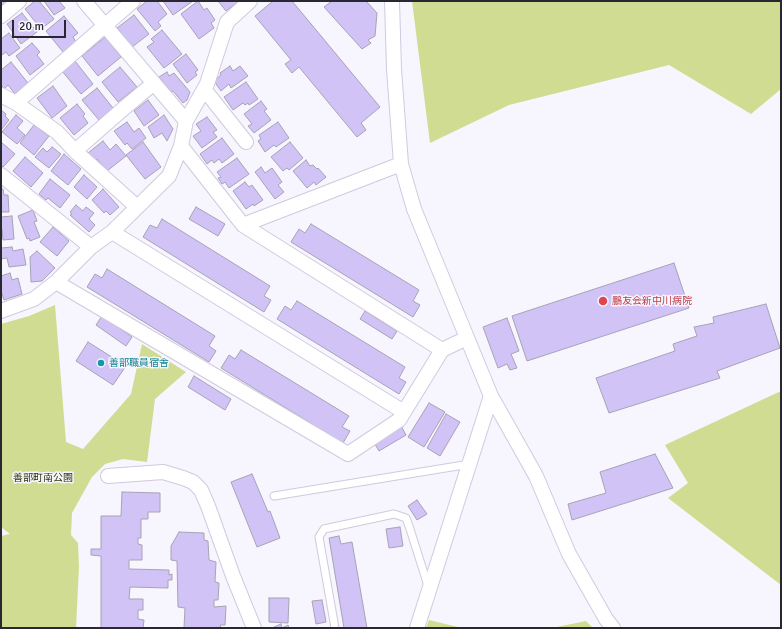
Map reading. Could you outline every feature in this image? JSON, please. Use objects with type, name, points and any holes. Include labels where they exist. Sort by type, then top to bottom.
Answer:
[{"type":"street","points":[[1,16],[18,1]]},
{"type":"street","points":[[84,1],[186,121]]},
{"type":"street","points":[[16,103],[133,1]]},
{"type":"street","points":[[1,311],[34,299],[56,282],[92,247],[112,232],[169,176],[181,146],[186,121],[204,89],[227,22],[250,1]]},
{"type":"street","points":[[392,1],[394,69],[400,164],[414,209],[491,396],[536,476],[569,554],[606,619],[613,628]]},
{"type":"street","points":[[75,151],[154,83]]},
{"type":"street","points":[[204,89],[246,142]]},
{"type":"street","points":[[1,95],[16,103],[57,132],[75,151],[138,207]]},
{"type":"street","points":[[181,146],[243,225],[442,350]]},
{"type":"street","points":[[243,225],[400,164]]},
{"type":"street","points":[[1,174],[92,247]]},
{"type":"street","points":[[112,232],[404,412]]},
{"type":"street","points":[[56,282],[348,454],[399,420],[442,350],[467,338]]},
{"type":"street","points":[[417,628],[491,396]]},
{"type":"street","points":[[108,476],[163,472],[193,482],[201,490],[254,628]]},
{"type":"lane","points":[[274,496],[470,464]]},
{"type":"lane","points":[[335,628],[319,537],[324,529],[394,514],[406,518],[429,590]]},
{"type":"green space","points":[[412,1],[781,1],[781,89],[751,114],[669,65],[509,105],[430,143]]},
{"type":"green space","name":"善部町南公園","points":[[55,305],[66,442],[83,449],[131,394],[142,344],[186,372],[155,399],[147,462],[123,459],[105,464],[92,477],[72,513],[71,535],[78,543],[79,566],[76,628],[1,628],[1,536],[10,534],[1,527],[1,324],[29,316]]},
{"type":"green space","points":[[781,391],[781,585],[668,498],[688,483],[665,445]]},
{"type":"green space","points":[[429,620],[462,628],[426,628]]},
{"type":"green space","points":[[586,621],[593,628],[552,628]]},
{"type":"building","points":[[1,1],[8,1],[1,6]]},
{"type":"building","points":[[35,1],[39,1],[54,19],[41,29],[25,9]]},
{"type":"building","points":[[44,1],[59,1],[65,8],[54,15]]},
{"type":"building","points":[[147,1],[157,1],[167,14],[158,22],[161,26],[155,31],[137,9]]},
{"type":"building","points":[[163,1],[193,1],[173,15]]},
{"type":"building","points":[[198,1],[204,10],[207,8],[215,20],[211,23],[214,28],[199,39],[181,14]]},
{"type":"building","points":[[218,1],[239,1],[226,11]]},
{"type":"building","points":[[273,1],[292,1],[380,107],[361,123],[366,130],[357,137],[299,67],[292,73],[285,64],[291,60],[255,16]]},
{"type":"building","points":[[332,1],[366,1],[377,13],[375,36],[368,40],[371,43],[362,49],[324,7]]},
{"type":"building","points":[[22,13],[37,32],[21,44],[7,24]]},
{"type":"building","points":[[134,15],[149,34],[132,47],[117,28]]},
{"type":"building","points":[[64,16],[78,33],[73,37],[76,42],[63,52],[46,31]]},
{"type":"building","points":[[162,30],[182,54],[164,68],[147,47],[154,42],[151,39]]},
{"type":"building","points":[[9,33],[20,48],[9,56],[6,52],[2,55],[1,39]]},
{"type":"building","points":[[105,37],[121,57],[98,76],[82,56]]},
{"type":"building","points":[[32,43],[40,52],[37,55],[44,64],[30,75],[16,56]]},
{"type":"building","points":[[186,54],[198,70],[195,72],[197,75],[187,83],[173,64]]},
{"type":"building","points":[[75,61],[93,84],[81,94],[62,71]]},
{"type":"building","points":[[11,62],[28,83],[15,94],[8,85],[4,89],[1,85],[1,70]]},
{"type":"building","points":[[230,66],[233,71],[240,66],[248,76],[231,88],[229,84],[221,91],[214,81],[221,75],[220,73]]},
{"type":"building","points":[[120,67],[137,87],[118,102],[102,82]]},
{"type":"building","points":[[167,72],[169,76],[174,73],[190,92],[187,100],[183,103],[173,91],[171,92],[159,77]]},
{"type":"building","points":[[246,82],[258,99],[249,105],[248,103],[245,105],[243,103],[233,110],[224,97]]},
{"type":"building","points":[[53,86],[67,106],[52,118],[37,98]]},
{"type":"building","points":[[97,88],[113,108],[99,120],[82,100]]},
{"type":"building","points":[[148,100],[159,115],[144,126],[134,111]]},
{"type":"building","points":[[261,101],[267,109],[264,111],[271,120],[254,133],[248,126],[252,124],[244,114]]},
{"type":"building","points":[[77,104],[85,114],[83,116],[88,123],[74,135],[60,118]]},
{"type":"building","points":[[1,110],[6,114],[5,116],[9,120],[1,130]]},
{"type":"building","points":[[16,115],[23,121],[17,128],[25,135],[17,144],[2,132]]},
{"type":"building","points":[[164,115],[173,129],[167,141],[162,133],[154,138],[148,127]]},
{"type":"building","points":[[207,117],[217,130],[213,132],[217,137],[202,148],[193,136],[201,131],[196,124]]},
{"type":"building","points":[[127,122],[134,132],[139,128],[146,138],[132,149],[127,143],[125,145],[114,131]]},
{"type":"building","points":[[278,122],[289,138],[276,147],[274,145],[265,152],[258,141],[261,139],[259,135]]},
{"type":"building","points":[[34,125],[49,136],[34,155],[20,143]]},
{"type":"building","points":[[222,138],[234,154],[222,163],[219,159],[214,163],[212,160],[207,164],[200,154]]},
{"type":"building","points":[[103,141],[110,150],[116,144],[126,156],[107,171],[97,159],[94,161],[88,153]]},
{"type":"building","points":[[1,142],[15,154],[3,167],[1,165]]},
{"type":"building","points":[[143,142],[161,167],[145,179],[126,155]]},
{"type":"building","points":[[290,142],[303,158],[289,170],[287,168],[283,171],[271,157]]},
{"type":"building","points":[[52,147],[61,154],[49,168],[35,157],[43,148],[47,152]]},
{"type":"building","points":[[64,154],[81,169],[68,185],[51,171]]},
{"type":"building","points":[[25,157],[43,173],[31,187],[13,171]]},
{"type":"building","points":[[237,158],[249,174],[229,188],[225,182],[222,184],[218,178],[221,177],[217,172]]},
{"type":"building","points":[[306,160],[310,166],[313,165],[317,169],[318,168],[326,177],[316,185],[314,182],[307,188],[293,171]]},
{"type":"building","points":[[261,167],[265,173],[272,168],[282,182],[278,185],[284,192],[275,199],[255,172]]},
{"type":"building","points":[[84,175],[97,187],[87,199],[74,187]]},
{"type":"building","points":[[50,179],[70,195],[60,208],[48,198],[46,200],[39,194]]},
{"type":"building","points":[[245,182],[249,187],[252,185],[263,200],[246,209],[233,191]]},
{"type":"building","points":[[1,189],[3,189],[4,195],[8,195],[9,212],[1,212]]},
{"type":"building","points":[[103,189],[119,207],[110,215],[106,211],[104,213],[92,200]]},
{"type":"building","points":[[76,205],[83,211],[86,207],[94,213],[89,219],[95,225],[89,232],[70,215],[72,214],[70,212]]},
{"type":"building","points":[[196,207],[225,224],[218,236],[189,219]]},
{"type":"building","points":[[33,210],[37,221],[34,222],[40,237],[30,241],[29,238],[27,239],[18,216]]},
{"type":"building","points":[[12,216],[14,239],[3,240],[1,217]]},
{"type":"building","points":[[162,219],[270,286],[264,296],[271,300],[264,312],[143,237],[150,225],[157,228]]},
{"type":"building","points":[[311,224],[419,290],[413,301],[420,305],[413,317],[291,242],[299,229],[305,233]]},
{"type":"building","points":[[53,227],[69,241],[57,256],[40,242]]},
{"type":"building","points":[[12,247],[13,251],[23,249],[26,265],[9,267],[7,258],[1,259],[1,248]]},
{"type":"building","points":[[37,251],[55,268],[42,281],[31,282],[30,257]]},
{"type":"building","points":[[674,263],[689,308],[527,361],[512,316]]},
{"type":"building","points":[[107,269],[215,336],[209,346],[216,351],[209,362],[87,287],[95,274],[102,278]]},
{"type":"building","points":[[10,273],[12,280],[18,278],[22,294],[4,300],[1,291],[1,276]]},
{"type":"building","points":[[297,301],[405,367],[399,378],[406,382],[399,394],[277,319],[285,306],[291,310]]},
{"type":"building","points":[[766,304],[780,348],[717,371],[720,378],[609,413],[596,378],[675,351],[673,344],[697,336],[694,327],[714,323],[713,317]]},
{"type":"building","points":[[365,311],[397,331],[392,339],[360,319]]},
{"type":"building","points":[[102,316],[132,337],[126,346],[96,325]]},
{"type":"building","points":[[507,318],[519,351],[511,354],[517,368],[510,370],[507,364],[498,368],[483,327]]},
{"type":"building","name":"善部職員宿舎","points":[[88,342],[126,366],[113,385],[76,361]]},
{"type":"building","points":[[241,350],[349,416],[342,427],[350,431],[343,443],[221,368],[229,355],[235,359]]},
{"type":"building","points":[[194,376],[231,399],[225,410],[188,387]]},
{"type":"building","points":[[429,403],[445,412],[424,447],[408,437]]},
{"type":"building","points":[[446,414],[460,422],[440,456],[427,448]]},
{"type":"building","points":[[400,424],[406,435],[379,451],[373,441]]},
{"type":"building","points":[[655,454],[673,488],[572,520],[568,504],[606,493],[600,472]]},
{"type":"building","points":[[252,474],[268,512],[270,511],[280,538],[257,547],[231,482]]},
{"type":"building","points":[[122,492],[160,493],[160,512],[148,512],[148,519],[141,519],[141,538],[138,538],[138,544],[142,545],[142,560],[129,560],[129,569],[169,570],[169,575],[172,574],[172,580],[168,580],[168,588],[130,587],[129,599],[143,599],[143,610],[138,610],[138,619],[144,620],[143,628],[101,628],[101,556],[91,555],[91,549],[101,549],[101,516],[121,516]]},
{"type":"building","points":[[417,500],[427,514],[417,520],[408,506]]},
{"type":"building","points":[[400,527],[403,546],[389,548],[386,529]]},
{"type":"building","points":[[179,532],[204,533],[204,540],[208,541],[209,560],[216,562],[215,582],[219,583],[218,600],[214,600],[214,607],[226,606],[225,625],[220,625],[221,628],[184,628],[185,608],[178,607],[177,561],[171,560],[171,546]]},
{"type":"building","points":[[339,536],[341,544],[352,542],[367,628],[344,628],[329,538]]},
{"type":"building","points":[[269,598],[289,598],[288,623],[269,622]]},
{"type":"building","points":[[322,600],[326,622],[316,624],[312,601]]},
{"type":"building","points":[[281,624],[282,628],[272,628]]},
{"type":"building","points":[[288,625],[289,628],[282,628]]},
{"type":"place","name":"鵬友会新中川病院","points":[[603,301]]},
{"type":"place","name":"善部職員宿舎","points":[[101,363]]}]
